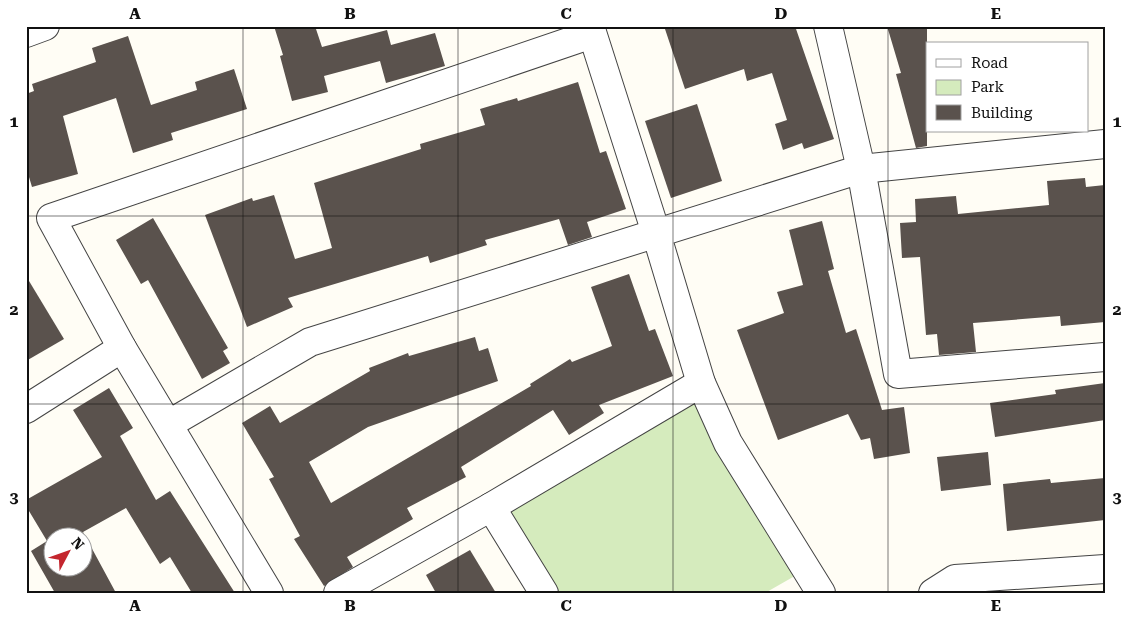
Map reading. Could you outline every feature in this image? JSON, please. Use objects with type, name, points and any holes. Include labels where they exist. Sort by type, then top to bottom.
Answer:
[{"type":"street","points":[[26,34],[45,26]]},
{"type":"street","points":[[828,26],[862,169],[898,374],[1105,357]]},
{"type":"street","points":[[269,593],[122,348],[52,218],[591,30],[656,232],[700,383],[728,443],[821,593]]},
{"type":"street","points":[[169,424],[310,342],[862,169],[1105,144]]},
{"type":"street","points":[[26,409],[122,348]]},
{"type":"street","points":[[338,593],[491,506],[700,383]]},
{"type":"street","points":[[491,506],[544,593]]},
{"type":"street","points":[[933,593],[955,580],[1105,570]]},
{"type":"green space","points":[[701,383],[807,569],[765,593],[544,593],[491,507]]},
{"type":"building","points":[[274,26],[315,26],[322,47],[387,30],[391,45],[435,33],[445,66],[386,83],[380,61],[324,76],[328,92],[292,101],[280,56],[283,55]]},
{"type":"building","points":[[664,26],[795,26],[834,139],[804,149],[802,143],[783,150],[775,124],[787,120],[772,73],[747,81],[744,69],[685,89]]},
{"type":"building","points":[[887,26],[927,26],[927,146],[916,148],[896,74],[901,73]]},
{"type":"building","points":[[128,36],[151,105],[197,90],[195,82],[234,69],[247,109],[171,133],[173,140],[133,153],[116,98],[63,116],[78,174],[32,187],[26,167],[26,94],[34,91],[32,84],[96,62],[92,48]]},
{"type":"building","points":[[578,82],[600,153],[606,151],[626,209],[587,222],[592,237],[568,245],[559,219],[485,240],[487,245],[430,263],[428,256],[288,298],[293,307],[247,327],[205,215],[252,198],[253,201],[274,195],[295,259],[332,248],[314,183],[421,149],[420,144],[485,125],[480,109],[517,98],[518,101]]},
{"type":"building","points":[[697,104],[722,181],[671,198],[645,121]]},
{"type":"building","points":[[1085,178],[1086,187],[1105,185],[1105,322],[1061,326],[1060,316],[973,323],[976,352],[939,355],[937,334],[926,335],[920,257],[902,258],[900,223],[916,222],[915,199],[956,196],[958,214],[1049,205],[1047,181]]},
{"type":"building","points":[[153,218],[228,348],[223,351],[230,363],[202,379],[148,280],[141,284],[116,240]]},
{"type":"building","points":[[822,221],[834,269],[828,271],[846,333],[856,329],[882,410],[904,407],[910,453],[874,459],[870,438],[861,440],[848,414],[778,440],[737,330],[784,313],[777,292],[803,285],[789,230]]},
{"type":"building","points":[[629,274],[649,331],[655,329],[673,376],[599,405],[604,413],[569,435],[553,410],[461,467],[466,477],[407,508],[413,519],[347,557],[353,567],[324,586],[294,539],[300,536],[269,479],[274,477],[242,423],[270,406],[280,423],[370,371],[369,368],[408,353],[409,356],[475,337],[479,351],[488,348],[498,381],[368,427],[309,462],[331,503],[531,386],[530,384],[570,359],[572,362],[612,346],[591,287]]},
{"type":"building","points":[[26,276],[64,339],[26,361]]},
{"type":"building","points":[[1105,383],[1105,420],[995,437],[990,403],[1056,394],[1055,390]]},
{"type":"building","points":[[109,388],[133,428],[120,436],[156,500],[170,491],[235,593],[192,593],[170,557],[160,564],[126,508],[92,527],[42,526],[42,533],[26,506],[26,500],[102,457],[73,410]]},
{"type":"building","points":[[988,452],[991,485],[941,491],[937,457]]},
{"type":"building","points":[[1105,478],[1105,520],[1007,531],[1003,484],[1050,479],[1051,483]]},
{"type":"building","points":[[42,544],[42,570],[31,551]]},
{"type":"building","points":[[92,549],[116,593],[55,593],[45,576],[92,576]]},
{"type":"building","points":[[470,550],[496,593],[436,593],[426,575]]}]
